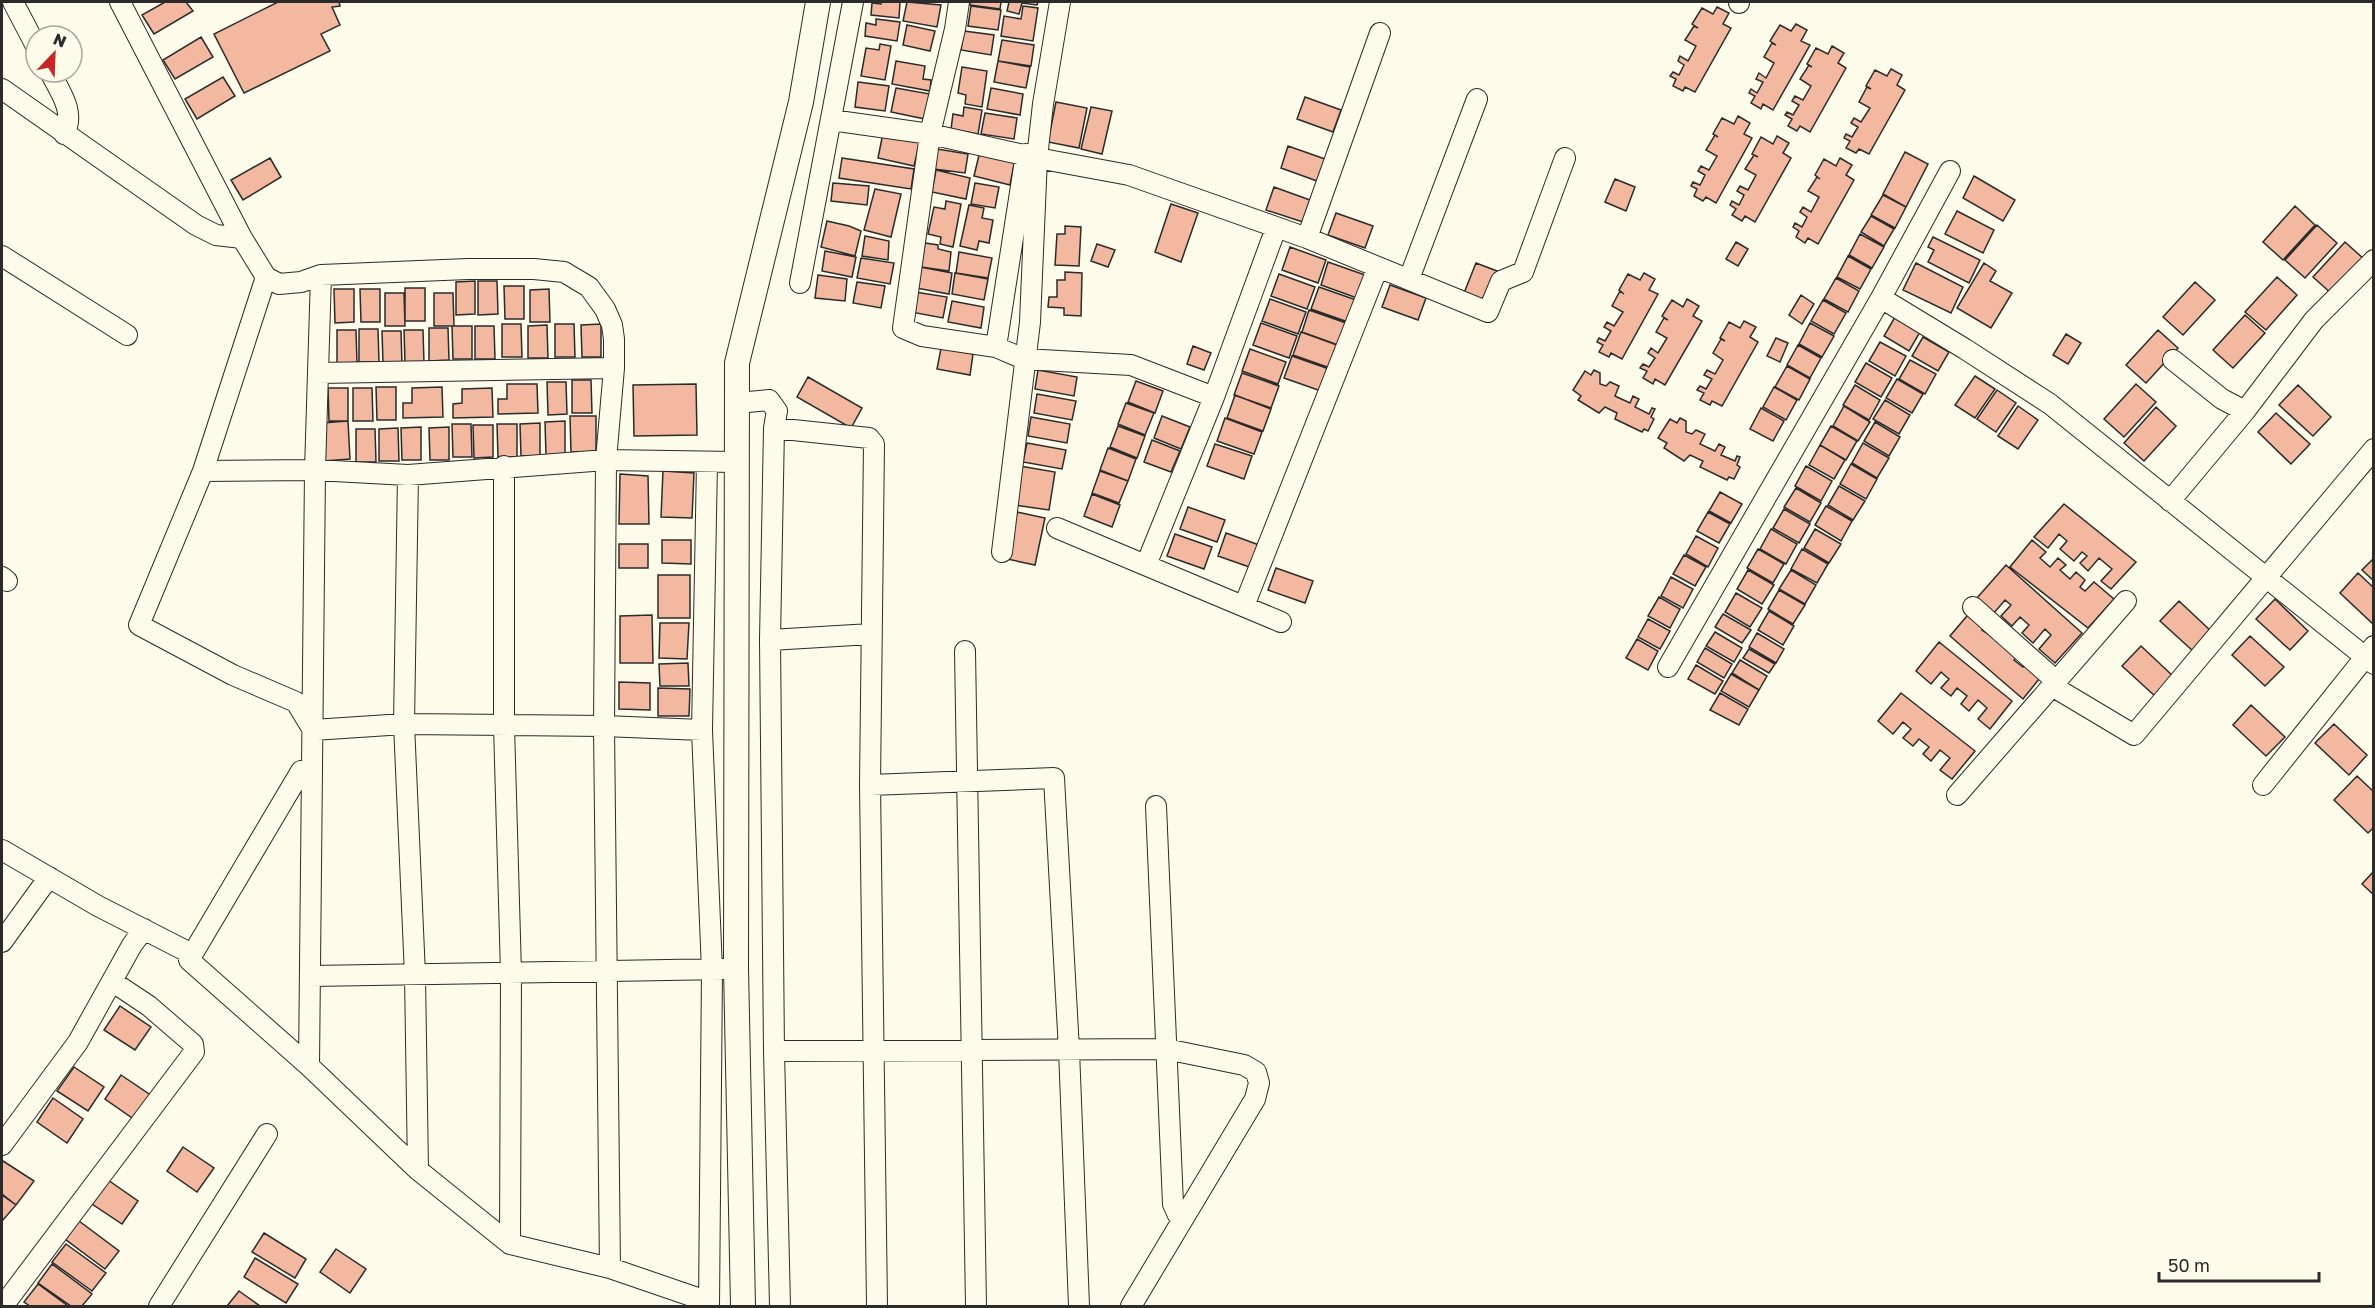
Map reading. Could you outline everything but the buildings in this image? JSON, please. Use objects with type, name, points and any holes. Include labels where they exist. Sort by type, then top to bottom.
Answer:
[{"type":"street","points":[[13,2],[24,24]]},
{"type":"street","points":[[120,2],[242,238],[266,277],[279,284],[301,282],[321,275],[468,269],[534,269],[564,272],[589,287],[612,325],[614,368],[606,460],[604,726],[610,1268]]},
{"type":"street","points":[[743,1306],[736,968],[735,462],[738,403],[737,363],[801,102],[818,2]]},
{"type":"street","points":[[800,283],[853,2]]},
{"type":"street","points":[[959,2],[955,29],[930,134],[903,328],[922,336],[996,347],[1024,359],[1131,365],[1214,397]]},
{"type":"street","points":[[996,347],[1031,156],[1043,104],[1060,2]]},
{"type":"street","points":[[1307,238],[1380,33]]},
{"type":"street","points":[[56,84],[70,115],[64,134]]},
{"type":"street","points":[[2,89],[195,225],[216,235],[242,238]]},
{"type":"street","points":[[1409,279],[1477,99]]},
{"type":"street","points":[[831,120],[930,134],[1130,175],[1307,238],[1488,312],[1501,281],[1523,272],[1565,158]]},
{"type":"street","points":[[1002,552],[1030,322],[1031,156]]},
{"type":"street","points":[[1668,667],[1881,298],[1950,171]]},
{"type":"street","points":[[1146,565],[1214,397],[1276,228]]},
{"type":"street","points":[[2170,501],[2245,411],[2314,320],[2373,260]]},
{"type":"street","points":[[4,262],[127,335]]},
{"type":"street","points":[[1244,606],[1378,267]]},
{"type":"street","points":[[309,1066],[315,470],[321,275]]},
{"type":"street","points":[[266,277],[203,471],[139,625],[233,675],[296,702],[313,730]]},
{"type":"street","points":[[1881,298],[2050,404],[2266,577],[2370,656],[2263,785]]},
{"type":"street","points":[[2173,360],[2222,399],[2245,411]]},
{"type":"street","points":[[319,372],[614,368]]},
{"type":"street","points":[[738,403],[769,400],[777,411],[774,428],[770,640],[774,1051],[780,1306]]},
{"type":"street","points":[[774,428],[869,438],[874,444],[870,785],[877,1306]]},
{"type":"street","points":[[1973,607],[2055,680],[2057,689],[2134,735],[2373,449]]},
{"type":"street","points":[[203,471],[315,470],[408,475],[606,460],[735,462]]},
{"type":"street","points":[[312,768],[301,771],[189,960],[309,1066],[418,1170],[510,1244],[610,1268],[702,1303],[712,970],[702,730],[707,463]]},
{"type":"street","points":[[504,466],[504,726],[511,973],[510,1244]]},
{"type":"street","points":[[408,475],[404,724],[415,975],[418,1170]]},
{"type":"street","points":[[1057,528],[1281,622]]},
{"type":"street","points":[[1958,795],[2055,680],[2126,601]]},
{"type":"street","points":[[770,640],[871,634]]},
{"type":"street","points":[[965,651],[976,1306]]},
{"type":"street","points":[[313,730],[404,724],[604,726],[702,730]]},
{"type":"street","points":[[870,785],[1054,778],[1069,1050],[1079,1306]]},
{"type":"street","points":[[1156,806],[1173,1204],[1178,1215],[1184,1219]]},
{"type":"street","points":[[2,850],[192,954]]},
{"type":"street","points":[[2,942],[49,877]]},
{"type":"street","points":[[2,1145],[78,1042],[132,945],[144,929]]},
{"type":"street","points":[[311,976],[736,968]]},
{"type":"street","points":[[3,1306],[194,1052],[193,1044],[157,1013],[113,982]]},
{"type":"street","points":[[774,1051],[1166,1049],[1244,1065],[1256,1072],[1259,1083],[1255,1099],[1131,1306]]},
{"type":"street","points":[[159,1306],[267,1134]]}]
